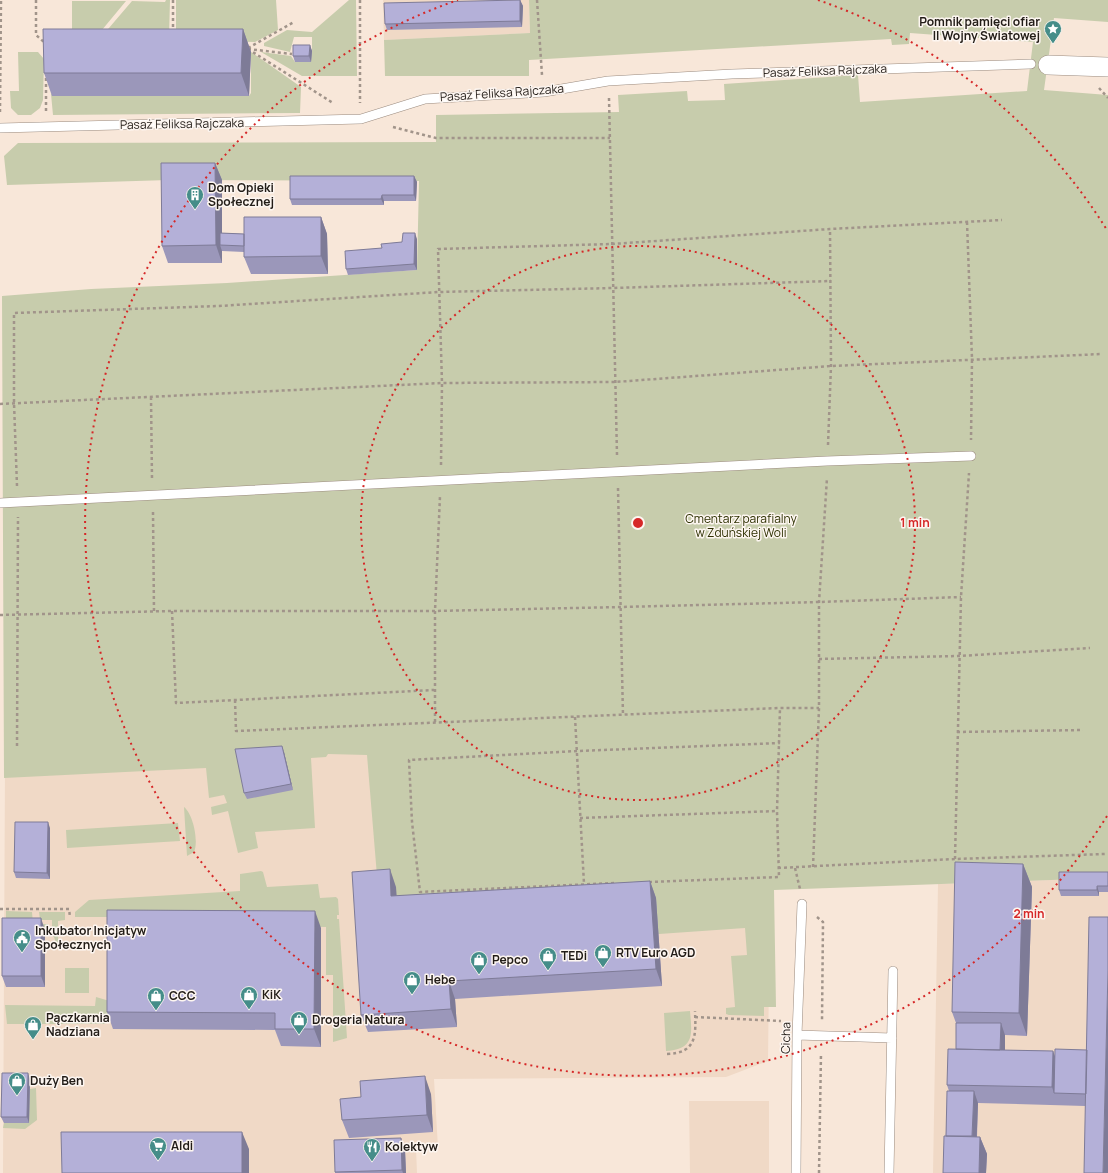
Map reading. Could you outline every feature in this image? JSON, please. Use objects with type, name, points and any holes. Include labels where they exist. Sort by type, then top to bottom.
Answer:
[{"type":"street","name":"Pasaż Feliksa Rajczaka","points":[[1039,64],[1108,67]]},
{"type":"lane","name":"Pasaż Feliksa Rajczaka","points":[[0,128],[361,119],[425,99],[544,92],[608,81],[732,74],[1039,64]]},
{"type":"lane","points":[[0,503],[617,473],[828,461],[970,456]]},
{"type":"lane","name":"Cicha","points":[[796,1173],[797,1035],[802,904]]},
{"type":"lane","points":[[889,1173],[893,971]]},
{"type":"lane","points":[[797,1035],[892,1038]]},
{"type":"path","points":[[0,119],[1,0]]},
{"type":"path","points":[[36,0],[36,35],[46,44]]},
{"type":"path","points":[[172,0],[173,35]]},
{"type":"path","points":[[360,0],[361,119]]},
{"type":"path","points":[[537,0],[540,60],[544,92]]},
{"type":"path","points":[[248,49],[294,22]]},
{"type":"path","points":[[240,48],[292,54]]},
{"type":"path","points":[[248,49],[301,84],[361,119],[436,138],[610,138]]},
{"type":"path","points":[[46,68],[46,127]]},
{"type":"path","points":[[608,81],[623,716]]},
{"type":"path","points":[[438,249],[612,244],[830,228],[1002,220]]},
{"type":"path","points":[[955,859],[961,596],[970,456],[972,359],[967,222]]},
{"type":"path","points":[[813,867],[819,708],[819,602],[828,461],[831,366],[830,228]]},
{"type":"path","points":[[17,746],[16,613],[18,502],[14,404],[14,313],[219,306],[439,292],[831,281]]},
{"type":"path","points":[[0,404],[442,383],[615,382],[831,366],[1102,354]]},
{"type":"path","points":[[0,615],[16,613],[172,611],[435,611],[819,602],[961,596]]},
{"type":"path","points":[[172,611],[176,703],[434,690]]},
{"type":"path","points":[[819,659],[959,656],[1090,648]]},
{"type":"path","points":[[234,700],[236,731],[623,716],[780,708],[819,708]]},
{"type":"path","points":[[646,882],[779,877],[777,811],[780,708]]},
{"type":"path","points":[[576,717],[584,884]]},
{"type":"path","points":[[957,732],[1083,730]]},
{"type":"path","points":[[615,883],[420,892],[412,822],[409,760],[578,751],[780,743]]},
{"type":"path","points":[[580,818],[777,811]]},
{"type":"path","points":[[778,868],[955,859],[1105,854]]},
{"type":"path","points":[[796,868],[802,904]]},
{"type":"path","points":[[0,909],[69,909],[70,917]]},
{"type":"path","points":[[667,1054],[680,1052],[692,1043],[695,1037],[695,1011]]},
{"type":"path","points":[[695,1017],[798,1021]]},
{"type":"shaded area","points":[[383,0],[529,0],[530,33],[384,40]]},
{"type":"shaded area","points":[[384,746],[398,913],[770,891],[768,1061],[726,1077],[434,1079],[438,1148],[416,1148],[417,1173],[3,1173],[5,767]]},
{"type":"shaded area","points":[[1108,878],[1108,1173],[933,1173],[938,884]]},
{"type":"shaded area","points":[[689,1101],[769,1101],[769,1173],[690,1173]]},
{"type":"green space","points":[[166,0],[170,0],[169,38],[97,42],[132,1],[165,2]]},
{"type":"green space","points":[[176,0],[276,0],[278,30],[255,42],[176,40]]},
{"type":"green space","points":[[349,0],[356,0],[357,76],[302,76],[261,52],[291,56],[295,62],[312,51],[312,37],[294,37],[290,52],[264,46],[264,43],[287,30],[312,32]]},
{"type":"green space","name":"Cmentarz parafialny w Zduńskiej Woli","points":[[529,0],[1108,0],[1108,22],[1054,18],[1044,90],[1108,95],[1108,878],[774,890],[776,1007],[764,1007],[764,1016],[729,1015],[726,1014],[726,1008],[735,1007],[731,956],[747,955],[745,928],[659,934],[398,914],[378,888],[367,755],[328,754],[326,757],[311,758],[315,828],[255,832],[258,848],[238,853],[228,811],[212,815],[211,807],[227,803],[224,795],[209,798],[206,768],[4,778],[2,296],[91,289],[227,283],[417,270],[419,181],[168,180],[7,185],[4,156],[18,143],[436,142],[436,115],[619,112],[618,95],[687,91],[688,101],[725,100],[724,84],[858,75],[860,102],[1027,91],[1033,42],[910,33],[909,44],[892,45],[891,39],[529,60],[529,76],[385,76],[384,40],[530,33]]},
{"type":"green space","points":[[72,1],[126,1],[92,42],[72,42]]},
{"type":"green space","points":[[18,52],[38,52],[44,59],[43,100],[40,108],[31,115],[18,115],[11,108],[10,91],[19,91]]},
{"type":"green space","points":[[251,52],[301,87],[300,113],[53,115],[51,94],[249,96],[251,93]]},
{"type":"green space","points":[[184,807],[190,815],[196,841],[194,852],[187,856]]},
{"type":"green space","points":[[178,823],[180,841],[67,848],[66,830]]},
{"type":"green space","points":[[263,872],[267,887],[318,884],[320,898],[336,897],[338,899],[339,915],[337,915],[337,919],[339,919],[347,1038],[333,1042],[333,975],[326,975],[326,927],[108,924],[108,917],[75,917],[75,912],[89,900],[240,891],[240,874]]},
{"type":"green space","points":[[6,911],[32,912],[33,924],[48,924],[48,930],[6,930]]},
{"type":"green space","points":[[39,912],[65,912],[65,920],[58,921],[58,943],[56,943],[54,937],[52,936],[52,920],[40,920]]},
{"type":"green space","points":[[65,968],[89,968],[89,993],[65,993]]},
{"type":"green space","points":[[96,997],[113,1002],[113,1012],[111,1018],[104,1024],[7,1024],[5,1005],[95,1006]]},
{"type":"green space","points":[[690,1011],[691,1033],[687,1044],[675,1050],[666,1051],[664,1013]]},
{"type":"green space","points":[[36,1088],[37,1120],[25,1129],[3,1128],[4,1123],[30,1089]]},
{"type":"building","points":[[520,0],[520,21],[385,24],[384,3]]},
{"type":"building","points":[[43,29],[243,29],[241,73],[44,73]]},
{"type":"building","points":[[293,45],[310,45],[309,56],[293,56]]},
{"type":"building","name":"Dom Opieki Społecznej","points":[[161,163],[215,163],[216,245],[162,246]]},
{"type":"building","points":[[290,176],[414,176],[414,195],[382,195],[381,199],[290,199]]},
{"type":"building","points":[[244,217],[321,217],[321,256],[244,257]]},
{"type":"building","points":[[220,233],[244,234],[244,246],[220,245]]},
{"type":"building","points":[[403,233],[415,233],[414,264],[346,269],[345,251],[382,248],[381,244],[402,242]]},
{"type":"building","points":[[282,746],[291,784],[244,793],[235,749]]},
{"type":"building","points":[[15,822],[48,822],[47,873],[14,872]]},
{"type":"building","points":[[955,862],[1023,864],[1019,1013],[952,1012]]},
{"type":"building","points":[[390,869],[391,896],[650,881],[656,969],[449,981],[451,1009],[361,1015],[352,872]]},
{"type":"building","points":[[1059,872],[1108,872],[1108,886],[1097,886],[1097,890],[1059,890]]},
{"type":"building","points":[[107,910],[315,911],[314,1029],[275,1029],[275,1013],[107,1012]]},
{"type":"building","points":[[1089,917],[1108,917],[1103,1173],[1084,1173]]},
{"type":"building","points":[[2,918],[41,918],[41,976],[2,976]]},
{"type":"building","points":[[956,1023],[1001,1023],[1000,1050],[956,1049]]},
{"type":"building","points":[[948,1049],[1053,1051],[1052,1087],[947,1085]]},
{"type":"building","points":[[1055,1049],[1087,1050],[1086,1094],[1054,1093]]},
{"type":"building","points":[[2,1073],[28,1073],[27,1117],[1,1117]]},
{"type":"building","points":[[425,1076],[427,1115],[342,1120],[340,1099],[361,1097],[360,1081]]},
{"type":"building","points":[[947,1091],[974,1091],[972,1136],[946,1136]]},
{"type":"building","points":[[61,1132],[242,1132],[242,1173],[62,1173]]},
{"type":"building","points":[[944,1136],[980,1137],[979,1173],[943,1173]]},
{"type":"building","points":[[401,1138],[402,1170],[335,1172],[334,1140]]},
{"type":"place","name":"Pomnik pamięci ofiar II Wojny Światowej","points":[[1053,44]]},
{"type":"place","name":"Dom Opieki Społecznej","points":[[195,210]]},
{"type":"place","name":"Inkubator Inicjatyw Społecznych","points":[[22,953]]},
{"type":"place","name":"RTV Euro AGD","points":[[603,968]]},
{"type":"place","name":"TEDi","points":[[548,971]]},
{"type":"place","name":"Pepco","points":[[479,975]]},
{"type":"place","name":"Hebe","points":[[412,995]]},
{"type":"place","name":"KiK","points":[[249,1010]]},
{"type":"place","name":"CCC","points":[[156,1011]]},
{"type":"place","name":"Drogeria Natura","points":[[299,1035]]},
{"type":"place","name":"Pączkarnia Nadziana","points":[[33,1040]]},
{"type":"place","name":"Duży Ben","points":[[17,1096]]},
{"type":"place","name":"Aldi","points":[[158,1161]]},
{"type":"place","name":"Kolektyw","points":[[372,1162]]}]
